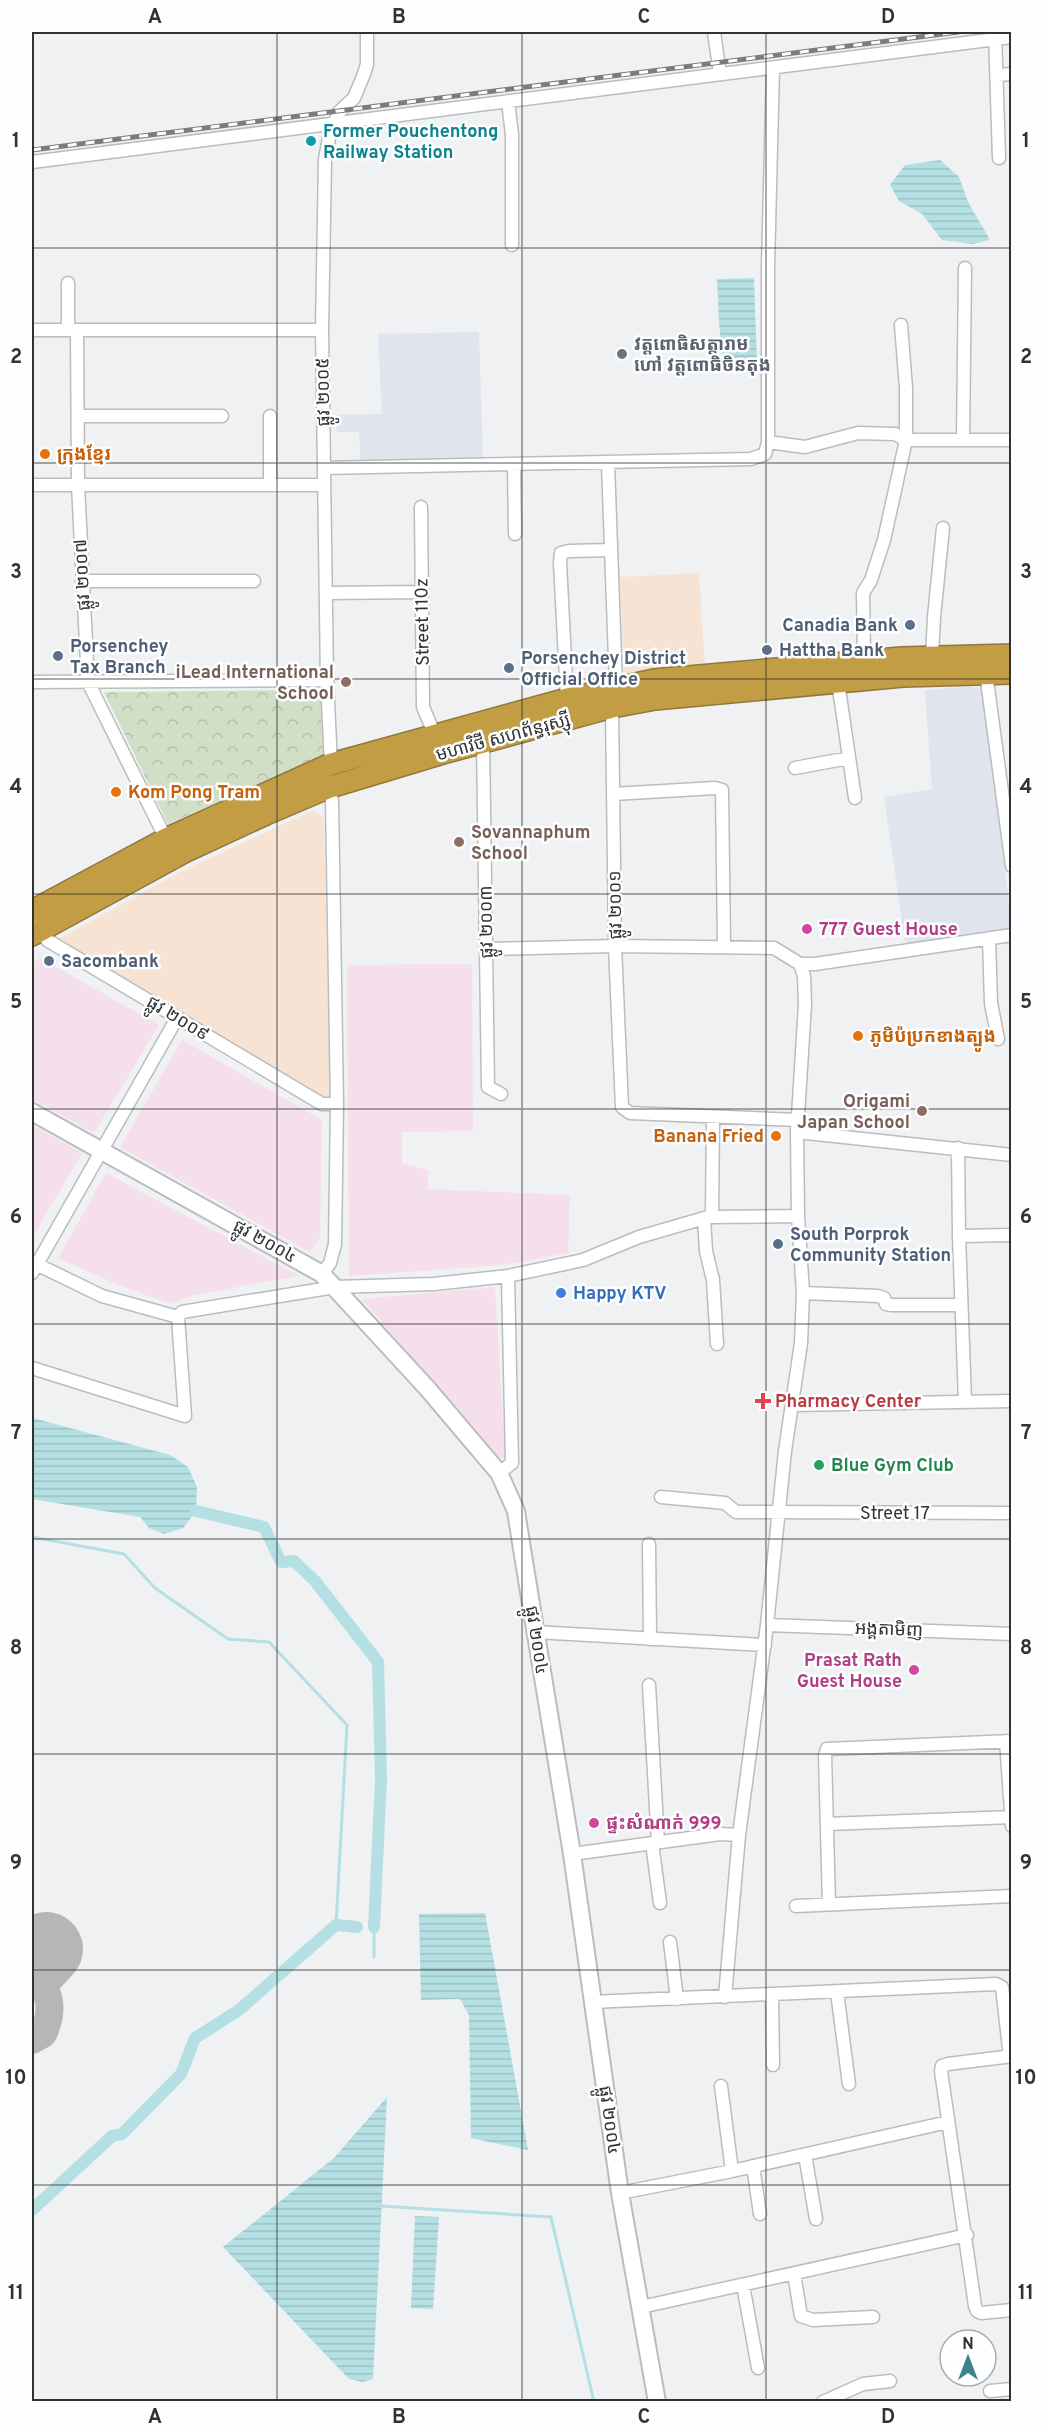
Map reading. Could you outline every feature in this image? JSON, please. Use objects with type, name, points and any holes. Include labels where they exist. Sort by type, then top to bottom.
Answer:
[{"type":"highway","name":"មហាវិថី សហព័ន្ធរុស្ស៊ី","points":[[34,922],[166,839],[331,764],[435,735],[567,699],[614,697],[655,699],[838,682],[902,667],[932,656],[1011,655]]},
{"type":"highway","name":"មហាវិថី សហព័ន្ធរុស្ស៊ី","points":[[34,922],[327,788],[483,742],[614,697],[654,680],[864,661],[902,667],[1011,673]]},
{"type":"main road","name":"ផ្លូវ ២០០៤","points":[[32,1112],[322,1274],[427,1388],[499,1473],[516,1511],[572,1854],[620,2193],[657,2402]]},
{"type":"street","name":"ផ្លូវ ២០០៥","points":[[331,764],[327,680],[322,330],[325,159],[329,138],[339,112],[354,98],[364,74],[367,32]]},
{"type":"street","points":[[714,32],[720,75]]},
{"type":"street","points":[[32,162],[720,75],[995,35],[1011,37]]},
{"type":"street","points":[[995,35],[999,158]]},
{"type":"street","points":[[324,468],[751,459],[765,453],[768,442],[768,266],[773,68]]},
{"type":"street","points":[[997,75],[1011,74]]},
{"type":"street","points":[[508,101],[512,135],[512,245]]},
{"type":"street","points":[[963,440],[965,268]]},
{"type":"street","name":"ផ្លូវ ២០០៧","points":[[68,283],[78,416],[78,485],[88,682],[166,839]]},
{"type":"street","points":[[864,661],[863,593],[871,580],[884,540],[906,440],[906,388],[901,325]]},
{"type":"street","points":[[32,330],[322,330]]},
{"type":"street","points":[[78,416],[222,416]]},
{"type":"street","points":[[270,416],[270,485]]},
{"type":"street","points":[[768,442],[805,447],[858,433],[895,434],[906,440],[1011,440]]},
{"type":"street","name":"ផ្លូវ ២០០១","points":[[608,463],[614,697],[615,946],[621,1103],[630,1113],[713,1117]]},
{"type":"street","points":[[514,465],[515,534]]},
{"type":"street","points":[[32,485],[324,485]]},
{"type":"street","name":"Street 110z","points":[[421,507],[423,707],[435,735]]},
{"type":"street","points":[[932,656],[943,528]]},
{"type":"street","points":[[567,699],[561,553],[610,550]]},
{"type":"street","points":[[82,581],[254,581]]},
{"type":"street","points":[[326,593],[422,592]]},
{"type":"street","points":[[986,673],[1011,866]]},
{"type":"street","points":[[32,682],[327,680]]},
{"type":"street","points":[[838,682],[855,798]]},
{"type":"street","name":"ផ្លូវ ២០០៣","points":[[483,742],[488,1087],[501,1094]]},
{"type":"street","points":[[795,768],[849,758]]},
{"type":"street","points":[[322,1274],[330,1263],[335,1244],[337,1104],[332,800],[327,788]]},
{"type":"street","points":[[613,794],[716,788],[722,790],[724,947]]},
{"type":"street","name":"ផ្លូវ ២០០៩","points":[[34,922],[47,940],[322,1104],[337,1104]]},
{"type":"street","points":[[486,949],[615,946],[774,948],[800,964],[814,964],[1011,935]]},
{"type":"street","points":[[989,939],[991,1003],[998,1039]]},
{"type":"street","points":[[725,1997],[739,1835],[765,1645],[801,1343],[803,1293],[798,1216],[797,1126],[805,1030],[804,976],[800,964]]},
{"type":"street","points":[[177,1018],[33,1266],[102,1296],[178,1317]]},
{"type":"street","points":[[717,1344],[713,1280],[705,1251],[713,1117],[1011,1155]]},
{"type":"street","points":[[958,1148],[965,1401]]},
{"type":"street","points":[[32,1368],[185,1416],[178,1317],[182,1312],[335,1287],[434,1284],[508,1276],[583,1260],[639,1237],[708,1217],[798,1216]]},
{"type":"street","points":[[959,1236],[1011,1235]]},
{"type":"street","points":[[499,1473],[512,1463],[508,1276]]},
{"type":"street","points":[[803,1293],[878,1296],[884,1298],[886,1304],[891,1305],[961,1305]]},
{"type":"street","points":[[793,1406],[1011,1401]]},
{"type":"street","name":"Street 17","points":[[661,1497],[725,1503],[736,1512],[1011,1513]]},
{"type":"street","points":[[649,1544],[650,1639]]},
{"type":"street","name":"អង្គតាមិញ","points":[[767,1624],[1011,1634]]},
{"type":"street","points":[[535,1632],[765,1645]]},
{"type":"street","points":[[649,1685],[655,1843],[660,1903]]},
{"type":"street","points":[[829,1904],[825,1755],[827,1749],[1009,1741],[1011,1826]]},
{"type":"street","points":[[828,1824],[1011,1817]]},
{"type":"street","points":[[572,1854],[720,1834],[739,1835]]},
{"type":"street","points":[[796,1906],[1011,1896]]},
{"type":"street","points":[[670,1942],[677,2000]]},
{"type":"street","points":[[592,2002],[996,1984],[1002,1987],[1011,2057],[942,2066],[941,2071],[977,2311],[981,2313],[1011,2310]]},
{"type":"street","points":[[837,1992],[849,2084]]},
{"type":"street","points":[[772,1995],[772,2064]]},
{"type":"street","points":[[721,2086],[732,2171]]},
{"type":"street","points":[[620,2193],[732,2171],[948,2122]]},
{"type":"street","points":[[805,2155],[816,2219]]},
{"type":"street","points":[[753,2166],[760,2214]]},
{"type":"street","points":[[641,2307],[967,2235]]},
{"type":"street","points":[[794,2274],[798,2311],[807,2320],[873,2317]]},
{"type":"street","points":[[743,2285],[758,2368]]},
{"type":"street","points":[[824,2402],[863,2384],[890,2381]]},
{"type":"street","points":[[990,2391],[1011,2389]]},
{"type":"shaded area","points":[[479,332],[483,463],[361,466],[359,432],[337,432],[336,415],[382,414],[378,334]]},
{"type":"shaded area","points":[[699,573],[705,668],[624,677],[620,577]]},
{"type":"shaded area","points":[[986,688],[1011,924],[1005,933],[906,948],[884,797],[932,789],[925,690]]},
{"type":"shaded area","points":[[314,810],[324,818],[330,1099],[324,1101],[57,940],[180,872]]},
{"type":"shaded area","points":[[40,958],[159,1025],[94,1133],[32,1099],[32,964]]},
{"type":"shaded area","points":[[472,964],[473,1131],[402,1132],[402,1164],[429,1170],[427,1189],[570,1195],[568,1253],[502,1265],[349,1276],[347,965]]},
{"type":"shaded area","points":[[182,1040],[322,1120],[320,1237],[311,1253],[120,1147]]},
{"type":"shaded area","points":[[32,1125],[82,1153],[32,1238]]},
{"type":"shaded area","points":[[106,1173],[299,1276],[193,1295],[171,1304],[116,1284],[58,1258]]},
{"type":"shaded area","points":[[495,1287],[505,1458],[497,1458],[362,1299]]},
{"type":"green space","points":[[322,690],[323,755],[168,824],[104,692]]},
{"type":"water","points":[[940,160],[959,177],[968,202],[990,240],[972,244],[942,240],[922,214],[899,201],[890,185],[905,165]]},
{"type":"water","points":[[754,278],[757,365],[724,369],[717,279]]},
{"type":"water","points":[[33,1418],[170,1455],[188,1467],[197,1487],[196,1511],[183,1528],[164,1534],[149,1528],[140,1517],[32,1499]]},
{"type":"water","points":[[485,1913],[528,2150],[471,2138],[469,2015],[460,1999],[421,2000],[419,1914]]},
{"type":"water","points":[[387,2097],[373,2379],[362,2382],[349,2379],[223,2247],[334,2158]]},
{"type":"water","points":[[415,2216],[439,2217],[433,2309],[411,2308]]},
{"type":"waterway","points":[[196,1511],[264,1527],[281,1562],[294,1561],[315,1581],[378,1662],[381,1779],[374,1927]]},
{"type":"waterway","points":[[32,1537],[124,1554],[155,1588],[228,1639],[269,1642],[347,1725],[336,1925]]},
{"type":"waterway","points":[[32,2210],[112,2136],[122,2134],[181,2074],[195,2038],[239,2010],[336,1925],[357,1927]]},
{"type":"waterway","points":[[374,1927],[374,1957]]},
{"type":"waterway","points":[[381,2206],[551,2217],[594,2402]]},
{"type":"taxiway","points":[[32,1969],[47,1992],[50,2008],[43,2034],[32,2040]]},
{"type":"runway","points":[[32,1964],[46,1949]]},
{"type":"railway","points":[[32,150],[958,32]]},
{"type":"place","name":"Former Pouchentong Railway Station","points":[[311,141]]},
{"type":"place","name":"វត្តពោធិសត្តារាម ហៅ វត្តពោធិចិនតុង","points":[[622,354]]},
{"type":"place","name":"ក្រុងខ្មែរ","points":[[45,454]]},
{"type":"place","name":"Canadia Bank","points":[[910,625]]},
{"type":"place","name":"Hattha Bank","points":[[767,650]]},
{"type":"place","name":"Porsenchey Tax Branch","points":[[58,656]]},
{"type":"place","name":"Porsenchey District Official Office","points":[[509,668]]},
{"type":"place","name":"iLead International School","points":[[346,682]]},
{"type":"place","name":"Kom Pong Tram","points":[[116,792]]},
{"type":"place","name":"Sovannaphum School","points":[[459,842]]},
{"type":"place","name":"777 Guest House","points":[[807,929]]},
{"type":"place","name":"Sacombank","points":[[49,961]]},
{"type":"place","name":"ភូមិប៉ប្រកខាងត្បូង","points":[[858,1036]]},
{"type":"place","name":"Origami Japan School","points":[[922,1111]]},
{"type":"place","name":"Banana Fried","points":[[776,1136]]},
{"type":"place","name":"South Porprok Community Station","points":[[778,1244]]},
{"type":"place","name":"Happy KTV","points":[[561,1293]]},
{"type":"place","name":"Pharmacy Center","points":[[763,1401]]},
{"type":"place","name":"Blue Gym Club","points":[[819,1465]]},
{"type":"place","name":"Prasat Rath Guest House","points":[[914,1670]]},
{"type":"place","name":"ផ្ទះសំណាក់ 999","points":[[594,1823]]}]
